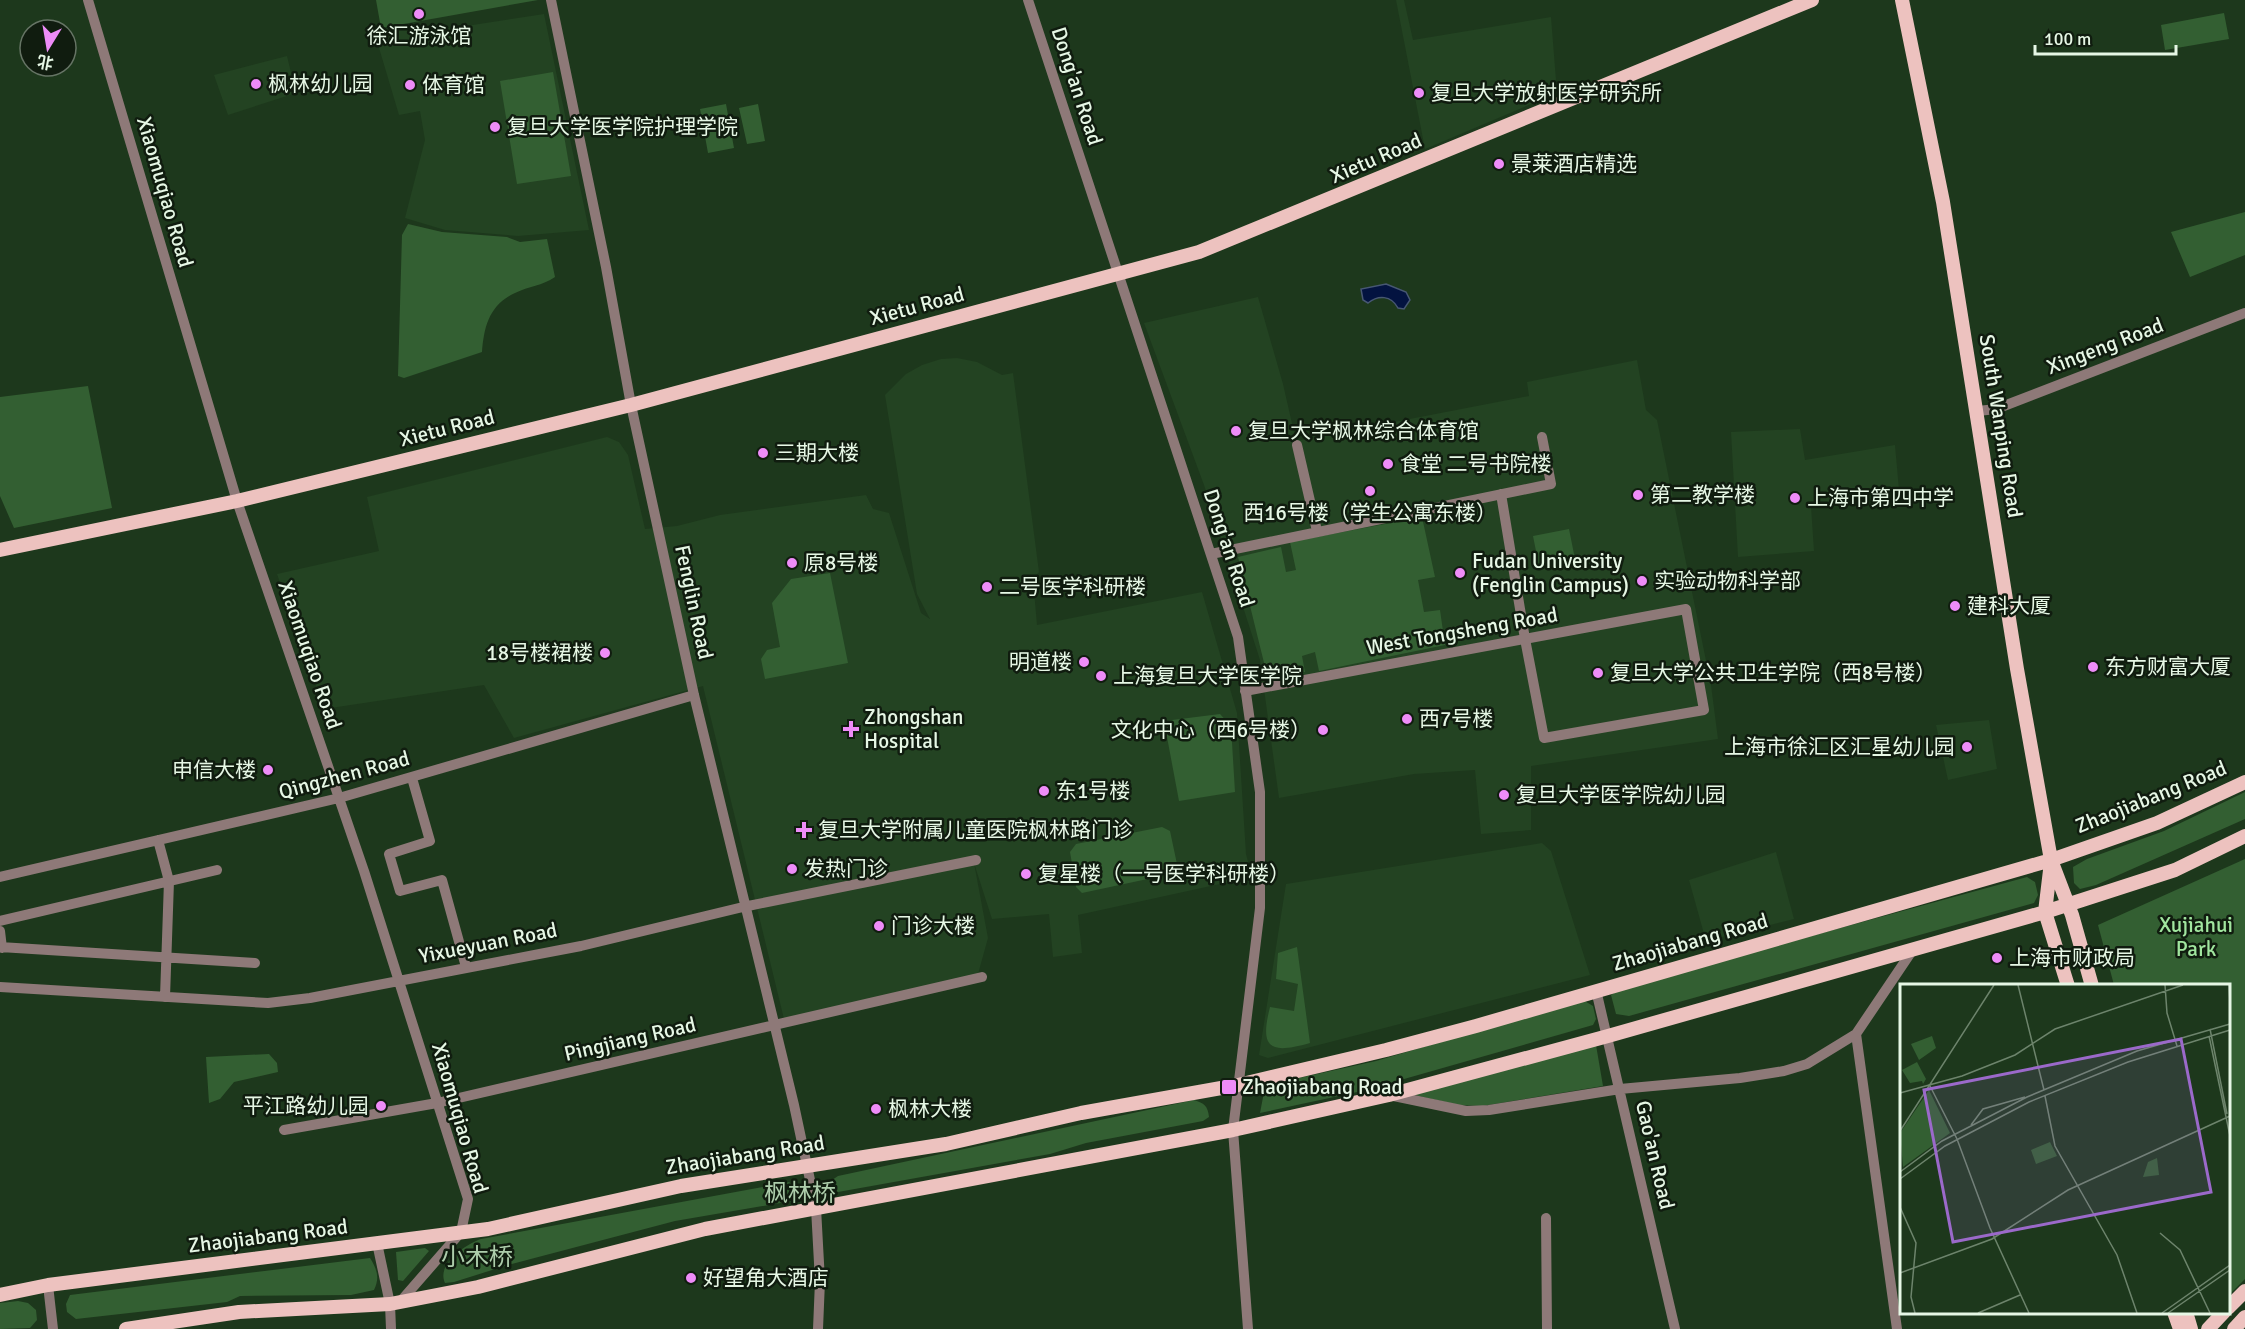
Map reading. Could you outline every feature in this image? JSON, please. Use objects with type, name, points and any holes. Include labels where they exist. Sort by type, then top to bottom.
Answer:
[{"type":"main road","name":"Xietu Road","points":[[0,550],[237,501],[631,405],[1199,252],[1812,0]]},
{"type":"main road","name":"South Wanping Road","points":[[1902,0],[1943,202],[1978,411],[2017,669],[2051,860]]},
{"type":"main road","name":"Zhaojiabang Road","points":[[0,1295],[48,1285],[461,1232],[544,1217],[681,1186],[807,1164],[850,1160],[946,1144],[1081,1113],[1238,1085],[1386,1050],[2051,860],[2157,823],[2245,782]]},
{"type":"main road","points":[[126,1329],[239,1312],[395,1303],[478,1287],[705,1229],[1233,1130],[1389,1095],[1608,1036],[2045,912],[2175,870],[2245,836]]},
{"type":"main road","points":[[2051,860],[2068,904],[2091,984]]},
{"type":"main road","points":[[2051,860],[2045,912],[2067,984]]},
{"type":"main road","points":[[2230,1307],[2245,1291]]},
{"type":"main road","points":[[2175,1314],[2180,1329]]},
{"type":"main road","points":[[2187,1314],[2191,1329]]},
{"type":"main road","points":[[2208,1329],[2222,1314]]},
{"type":"main road","points":[[2234,1329],[2245,1317]]},
{"type":"street","name":"Xiaomuqiao Road","points":[[88,0],[237,501],[339,798],[468,1199],[461,1232],[395,1303]]},
{"type":"street","name":"Fenglin Road","points":[[551,0],[606,267],[631,405],[694,696],[816,1208],[820,1281],[818,1329]]},
{"type":"street","name":"Dong'an Road","points":[[1028,0],[1238,637],[1260,792],[1260,908],[1233,1130],[1248,1329]]},
{"type":"street","name":"Xingeng Road","points":[[1978,411],[1996,409],[2245,313]]},
{"type":"street","points":[[1210,554],[1551,484],[1542,437]]},
{"type":"street","points":[[1297,445],[1317,531]]},
{"type":"street","points":[[1501,494],[1524,639]]},
{"type":"street","name":"West Tongsheng Road","points":[[1245,691],[1524,639],[1686,609],[1704,710],[1544,738],[1524,639]]},
{"type":"street","name":"Qingzhen Road","points":[[0,877],[339,798],[694,696]]},
{"type":"street","points":[[412,778],[430,840],[389,854],[400,891],[442,880],[466,967]]},
{"type":"street","points":[[158,840],[169,881],[165,997]]},
{"type":"street","name":"Yixueyuan Road","points":[[0,987],[268,1003],[581,946],[743,907],[976,860]]},
{"type":"street","points":[[0,921],[217,870]]},
{"type":"street","points":[[0,931],[1,948],[255,963]]},
{"type":"street","points":[[1389,1095],[1466,1111],[1489,1110],[1620,1089],[1740,1078],[1784,1071],[1808,1064],[1856,1034],[1914,948]]},
{"type":"street","name":"Pingjiang Road","points":[[285,1130],[437,1103],[982,977]]},
{"type":"street","name":"Gao'an Road","points":[[1596,990],[1675,1329]]},
{"type":"street","points":[[1856,1034],[1897,1329]]},
{"type":"street","points":[[1546,1218],[1547,1329]]},
{"type":"street","points":[[377,1243],[395,1303],[391,1329]]},
{"type":"street","points":[[48,1285],[53,1329]]},
{"type":"shaded area","points":[[1396,0],[1404,0],[1413,40],[1551,17],[1557,93],[1425,149]]},
{"type":"shaded area","name":"复旦大学医学院护理学院","points":[[544,14],[589,230],[518,236],[445,230],[405,218],[425,140],[420,111],[399,115],[374,31],[406,26],[408,35]]},
{"type":"shaded area","name":"枫林幼儿园","points":[[287,56],[296,93],[228,115],[214,75]]},
{"type":"shaded area","name":"Fudan University (Fenglin Campus)","points":[[1258,297],[1283,384],[1296,441],[1529,396],[1527,382],[1637,360],[1646,410],[1657,420],[1711,685],[1718,739],[1531,766],[1531,830],[1481,834],[1475,770],[1414,774],[1279,798],[1260,660],[1204,485],[1144,323]]},
{"type":"shaded area","name":"Zhongshan Hospital","points":[[957,358],[977,362],[1002,375],[1013,373],[1039,572],[1033,579],[1037,625],[1202,592],[1237,713],[1246,854],[1252,877],[1078,915],[1082,953],[1053,957],[1049,914],[992,919],[974,863],[988,938],[978,974],[784,1019],[703,686],[514,738],[484,685],[324,709],[277,574],[379,551],[367,497],[607,437],[619,442],[628,455],[645,529],[677,526],[720,515],[866,495],[873,509],[889,513],[921,613],[930,619],[917,594],[885,395],[906,374],[922,365],[941,359]]},
{"type":"shaded area","name":"上海市第四中学","points":[[1800,429],[1805,460],[1895,445],[1899,490],[1811,506],[1814,551],[1738,557],[1731,432]]},
{"type":"shaded area","name":"上海市徐汇区汇星幼儿园","points":[[1989,720],[1997,769],[1948,780],[1936,725]]},
{"type":"shaded area","points":[[1542,843],[1551,851],[1590,975],[1268,1058],[1259,1055],[1286,884]]},
{"type":"shaded area","points":[[1776,852],[1794,919],[1706,941],[1689,880]]},
{"type":"green space","name":"徐汇游泳馆","points":[[376,0],[538,0],[381,28]]},
{"type":"green space","points":[[2224,13],[2229,39],[2165,50],[2161,25]]},
{"type":"green space","points":[[553,72],[571,176],[517,184],[500,81]]},
{"type":"green space","points":[[726,104],[734,148],[708,153],[700,109]]},
{"type":"green space","points":[[758,104],[765,141],[747,144],[739,108]]},
{"type":"green space","points":[[2245,212],[2245,255],[2190,277],[2171,232]]},
{"type":"green space","points":[[408,224],[442,232],[507,237],[520,242],[547,239],[555,277],[515,293],[499,304],[486,326],[482,352],[404,378],[398,376],[402,235]]},
{"type":"green space","points":[[88,386],[112,508],[14,528],[0,496],[0,397]]},
{"type":"green space","points":[[1422,517],[1435,577],[1418,580],[1424,612],[1440,610],[1445,645],[1319,671],[1315,652],[1302,656],[1305,672],[1268,679],[1238,557],[1281,547],[1286,572],[1296,570],[1290,542]]},
{"type":"green space","points":[[1569,529],[1575,559],[1539,566],[1533,536]]},
{"type":"green space","points":[[830,573],[848,663],[765,679],[761,659],[767,650],[780,647],[772,603],[791,579]]},
{"type":"green space","points":[[1220,714],[1231,726],[1235,792],[1179,801],[1164,721]]},
{"type":"green space","points":[[2245,792],[2245,819],[2096,885],[2080,889],[2074,883],[2073,867],[2087,859],[2164,831]]},
{"type":"green space","points":[[1162,827],[1170,831],[1177,864],[1171,874],[1082,893],[1076,887],[1070,852],[1076,844]]},
{"type":"green space","name":"Xujiahui Park","points":[[2245,859],[2245,1279],[2230,1294],[2230,984],[2114,984],[2098,925]]},
{"type":"green space","points":[[2027,877],[2035,882],[2038,895],[2034,903],[1629,1016],[1616,1014],[1611,995],[1621,988]]},
{"type":"green space","points":[[1297,947],[1310,1043],[1277,1048],[1271,1045],[1266,1032],[1270,1007],[1294,1011],[1298,984],[1276,979],[1278,953]]},
{"type":"green space","points":[[1583,1000],[1593,1006],[1596,1019],[1593,1025],[1362,1091],[1260,1113],[1264,1092],[1284,1089],[1299,1078],[1376,1061]]},
{"type":"green space","points":[[1596,1045],[1603,1086],[1482,1106],[1459,1105],[1410,1094]]},
{"type":"green space","points":[[269,1054],[277,1063],[278,1072],[234,1082],[220,1099],[209,1103],[206,1057]]},
{"type":"green space","points":[[1194,1100],[1203,1104],[1208,1110],[1209,1117],[1203,1121],[1086,1143],[1050,1154],[838,1192],[832,1188],[832,1180],[838,1176]]},
{"type":"green space","points":[[789,1182],[794,1186],[796,1195],[792,1201],[675,1221],[508,1265],[454,1282],[445,1283],[443,1276],[448,1262],[454,1256],[468,1245],[481,1239]]},
{"type":"green space","points":[[425,1248],[429,1251],[403,1281],[398,1280],[396,1252]]},
{"type":"green space","points":[[370,1258],[377,1274],[374,1290],[351,1295],[240,1296],[227,1302],[76,1319],[67,1312],[66,1304],[70,1295]]},
{"type":"green space","points":[[18,1301],[28,1303],[36,1310],[37,1320],[30,1328],[0,1329],[0,1303]]},
{"type":"water","points":[[1386,284],[1406,292],[1410,300],[1404,309],[1398,308],[1392,301],[1384,298],[1368,303],[1363,300],[1361,289]]},
{"type":"place","name":"徐汇游泳馆","points":[[419,14]]},
{"type":"place","name":"枫林幼儿园","points":[[256,84]]},
{"type":"place","name":"体育馆","points":[[410,85]]},
{"type":"place","name":"复旦大学放射医学研究所","points":[[1419,93]]},
{"type":"place","name":"复旦大学医学院护理学院","points":[[495,127]]},
{"type":"place","name":"景莱酒店精选","points":[[1499,164]]},
{"type":"place","name":"复旦大学枫林综合体育馆","points":[[1236,431]]},
{"type":"place","name":"三期大楼","points":[[763,453]]},
{"type":"place","name":"食堂 二号书院楼","points":[[1388,464]]},
{"type":"place","name":"西16号楼（学生公寓东楼）","points":[[1370,491]]},
{"type":"place","name":"第二教学楼","points":[[1638,495]]},
{"type":"place","name":"上海市第四中学","points":[[1795,498]]},
{"type":"place","name":"原8号楼","points":[[792,563]]},
{"type":"place","name":"Fudan University (Fenglin Campus)","points":[[1460,573]]},
{"type":"place","name":"实验动物科学部","points":[[1642,581]]},
{"type":"place","name":"二号医学科研楼","points":[[987,587]]},
{"type":"place","name":"建科大厦","points":[[1955,606]]},
{"type":"place","name":"18号楼裙楼","points":[[605,653]]},
{"type":"place","name":"明道楼","points":[[1084,662]]},
{"type":"place","name":"东方财富大厦","points":[[2093,667]]},
{"type":"place","name":"复旦大学公共卫生学院（西8号楼）","points":[[1598,673]]},
{"type":"place","name":"上海复旦大学医学院","points":[[1101,676]]},
{"type":"place","name":"西7号楼","points":[[1407,719]]},
{"type":"place","name":"Zhongshan Hospital","points":[[851,729]]},
{"type":"place","name":"文化中心（西6号楼）","points":[[1323,730]]},
{"type":"place","name":"上海市徐汇区汇星幼儿园","points":[[1967,747]]},
{"type":"place","name":"申信大楼","points":[[268,770]]},
{"type":"place","name":"东1号楼","points":[[1044,791]]},
{"type":"place","name":"复旦大学医学院幼儿园","points":[[1504,795]]},
{"type":"place","name":"复旦大学附属儿童医院枫林路门诊","points":[[804,830]]},
{"type":"place","name":"发热门诊","points":[[792,869]]},
{"type":"place","name":"复星楼（一号医学科研楼）","points":[[1026,874]]},
{"type":"place","name":"门诊大楼","points":[[879,926]]},
{"type":"place","name":"上海市财政局","points":[[1997,958]]},
{"type":"place","name":"Zhaojiabang Road","points":[[1229,1087]]},
{"type":"place","name":"平江路幼儿园","points":[[381,1106]]},
{"type":"place","name":"枫林大楼","points":[[876,1109]]},
{"type":"place","name":"好望角大酒店","points":[[691,1278]]},
{"type":"district","name":"枫林桥","points":[[800,1193]]},
{"type":"district","name":"小木桥","points":[[477,1257]]}]
